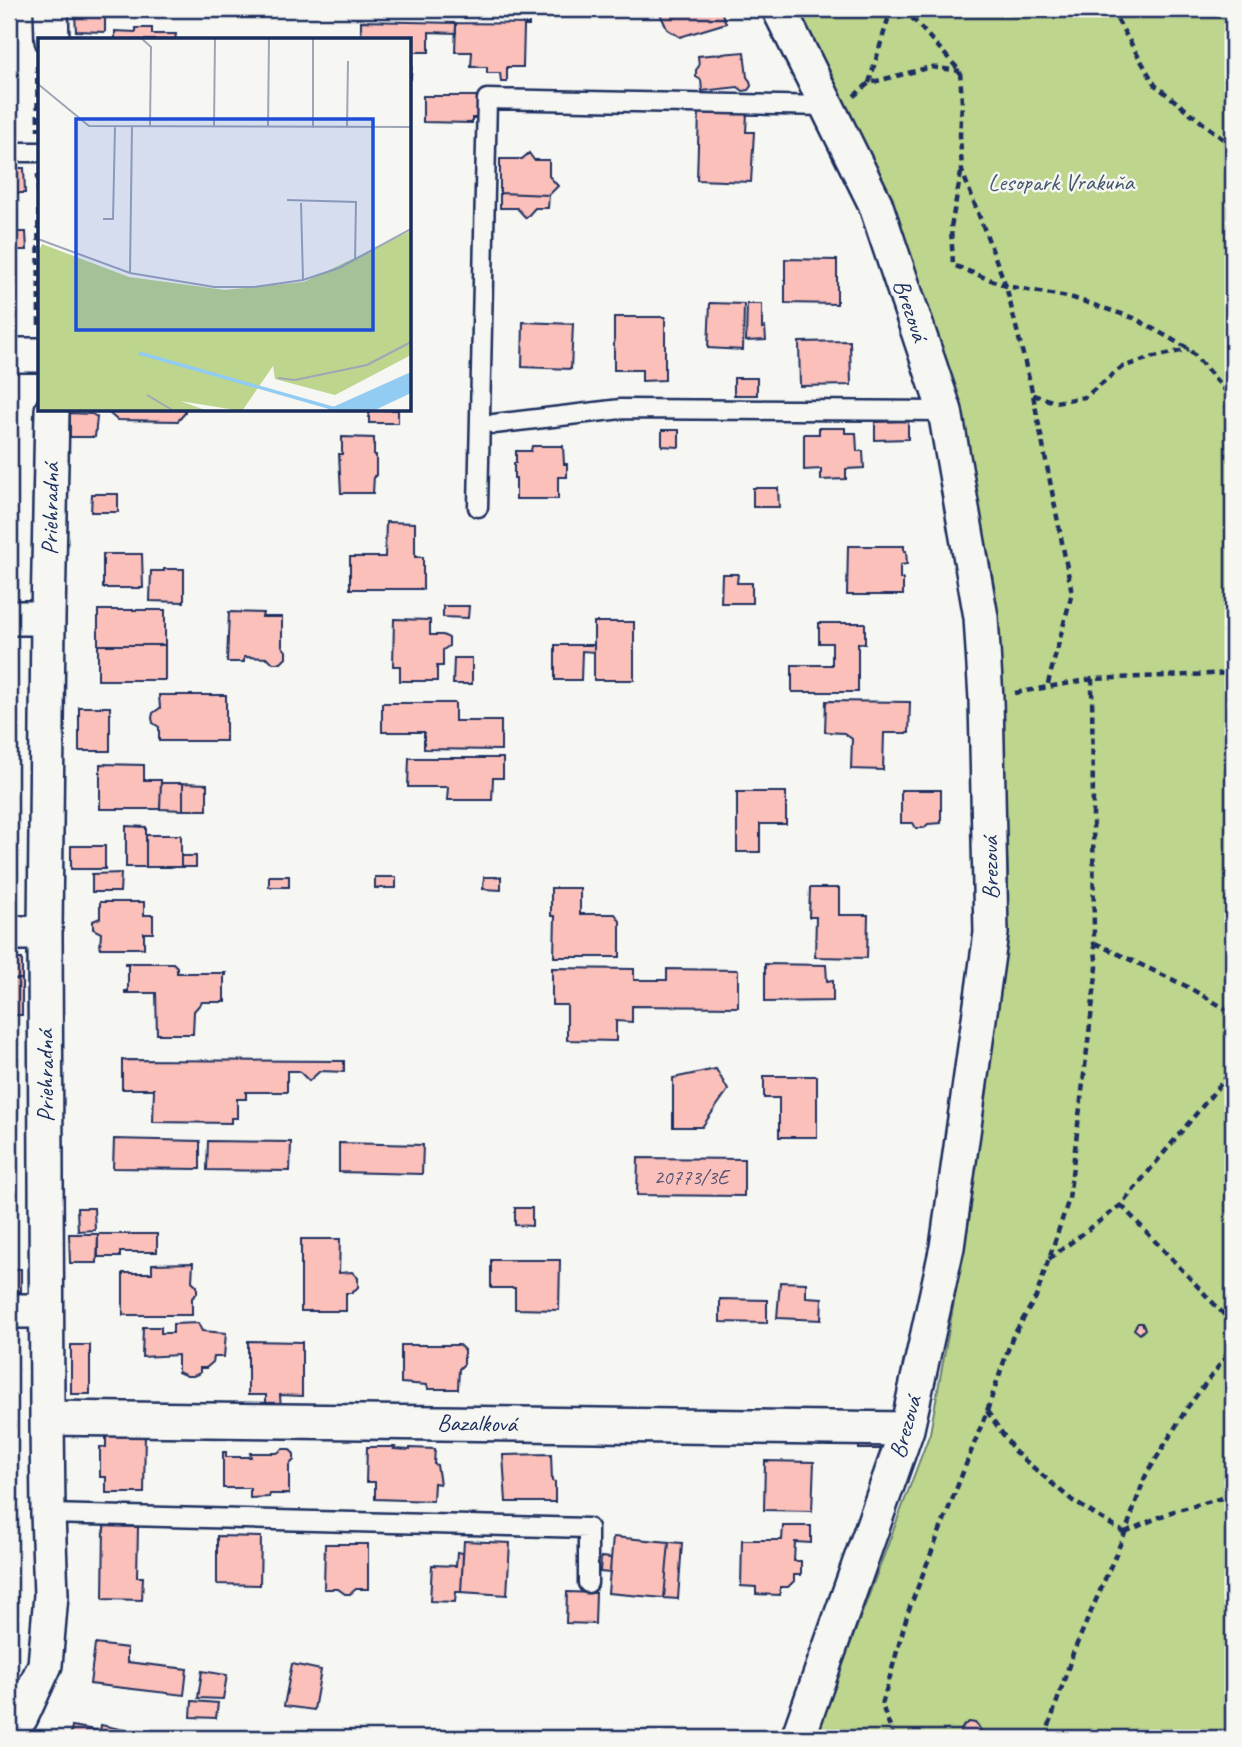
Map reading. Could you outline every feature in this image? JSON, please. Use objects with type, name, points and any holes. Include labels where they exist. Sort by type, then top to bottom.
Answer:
[{"type":"street","points":[[51,9],[52,38]]},
{"type":"street","name":"Brezová","points":[[779,9],[874,203],[944,411],[981,617],[986,699],[991,933],[947,1247],[907,1429],[798,1738]]},
{"type":"street","points":[[9,355],[38,355]]},
{"type":"street","name":"Priehradná","points":[[9,1733],[21,1717],[45,1665],[51,1595],[46,1311],[45,933],[52,411]]},
{"type":"street","points":[[9,618],[48,618]]},
{"type":"street","points":[[9,933],[45,933]]},
{"type":"street","points":[[9,1311],[46,1311]]},
{"type":"street","name":"Bazalková","points":[[47,1418],[907,1429]]},
{"type":"lane","points":[[478,507],[487,99],[829,110]]},
{"type":"lane","points":[[9,152],[38,152]]},
{"type":"lane","points":[[494,424],[621,409],[944,411]]},
{"type":"lane","points":[[48,1514],[588,1528],[587,1583]]},
{"type":"path","points":[[869,83],[891,9]]},
{"type":"path","points":[[904,9],[960,71],[962,171],[951,227],[953,265],[1006,286],[1073,298],[1134,318],[1189,349],[1233,400]]},
{"type":"path","points":[[1111,9],[1155,85],[1233,147]]},
{"type":"path","points":[[829,110],[869,83],[931,67],[960,71]]},
{"type":"path","points":[[962,171],[1006,286],[1033,395],[1072,593],[1047,687],[1092,679],[1233,673]]},
{"type":"path","points":[[1033,395],[1055,402],[1085,397],[1122,367],[1189,349]]},
{"type":"path","points":[[894,1738],[882,1704],[908,1612],[987,1411],[1012,1338],[1035,1297],[1069,1199],[1097,967],[1094,943],[1092,679]]},
{"type":"path","points":[[1094,943],[1186,986],[1233,1013]]},
{"type":"path","points":[[1048,1260],[1121,1205],[1233,1069]]},
{"type":"path","points":[[1121,1205],[1233,1324]]},
{"type":"path","points":[[1045,1738],[1073,1653],[1125,1533],[1145,1477],[1187,1408],[1224,1360],[1233,1342]]},
{"type":"path","points":[[987,1411],[1015,1452],[1073,1502],[1125,1533]]},
{"type":"path","points":[[1125,1533],[1171,1513],[1233,1495]]},
{"type":"green space","name":"Lesopark Vrakuňa","points":[[790,9],[1233,9],[1233,1738],[815,1738],[930,1433],[969,1220],[1008,872],[998,704],[977,512]]},
{"type":"building","points":[[147,9],[161,9],[161,12],[147,12]]},
{"type":"building","points":[[658,9],[720,9],[726,23],[680,37],[667,29]]},
{"type":"building","points":[[75,15],[105,15],[105,32],[76,31]]},
{"type":"building","points":[[361,21],[456,23],[456,33],[429,32],[429,52],[412,52],[411,79],[411,38],[361,38]]},
{"type":"building","points":[[456,23],[529,24],[524,26],[523,67],[507,67],[507,82],[501,82],[500,73],[487,73],[487,67],[471,67],[472,52],[455,52]]},
{"type":"building","points":[[136,28],[152,28],[152,34],[176,34],[175,38],[115,38],[115,31],[136,32]]},
{"type":"building","points":[[744,52],[747,77],[751,86],[748,90],[743,91],[738,87],[702,91],[701,80],[696,77],[698,56]]},
{"type":"building","points":[[423,96],[477,96],[477,118],[472,118],[472,123],[423,122]]},
{"type":"building","points":[[699,111],[747,113],[746,132],[754,132],[751,182],[697,180]]},
{"type":"building","points":[[529,153],[534,160],[549,160],[549,176],[558,186],[549,195],[500,193],[500,159],[522,159]]},
{"type":"building","points":[[9,168],[24,168],[25,193],[9,193]]},
{"type":"building","points":[[500,193],[549,195],[548,208],[535,208],[526,218],[517,208],[500,208]]},
{"type":"building","points":[[9,232],[26,232],[27,250],[9,250]]},
{"type":"building","points":[[785,259],[837,260],[837,304],[785,303]]},
{"type":"building","points":[[710,303],[744,304],[743,350],[708,348]]},
{"type":"building","points":[[747,304],[762,304],[762,328],[765,327],[766,340],[746,341]]},
{"type":"building","points":[[614,317],[665,317],[665,380],[642,381],[642,370],[614,370]]},
{"type":"building","points":[[523,322],[573,324],[571,369],[522,367]]},
{"type":"building","points":[[850,341],[851,385],[800,386],[799,342]]},
{"type":"building","points":[[734,378],[757,378],[757,395],[734,395]]},
{"type":"building","points":[[185,411],[178,421],[117,420],[109,413]]},
{"type":"building","points":[[369,411],[398,411],[398,423],[369,423]]},
{"type":"building","points":[[70,413],[92,414],[97,417],[95,437],[70,437]]},
{"type":"building","points":[[908,421],[908,439],[875,440],[875,422]]},
{"type":"building","points":[[819,428],[845,428],[845,433],[856,433],[857,451],[863,451],[864,468],[846,469],[846,479],[821,480],[821,469],[804,470],[804,434],[819,434]]},
{"type":"building","points":[[662,430],[679,430],[679,447],[662,446]]},
{"type":"building","points":[[342,437],[374,438],[376,476],[373,493],[341,493],[339,454],[342,454]]},
{"type":"building","points":[[532,446],[563,446],[567,477],[558,477],[558,499],[516,499],[516,451],[531,451]]},
{"type":"building","points":[[753,488],[778,488],[779,507],[753,507]]},
{"type":"building","points":[[92,494],[118,494],[118,512],[91,512]]},
{"type":"building","points":[[386,522],[415,523],[415,557],[423,557],[423,589],[350,589],[350,557],[385,557]]},
{"type":"building","points":[[848,546],[904,546],[907,564],[900,565],[903,595],[847,595]]},
{"type":"building","points":[[103,554],[142,554],[143,588],[103,588]]},
{"type":"building","points":[[184,569],[184,602],[150,601],[151,571]]},
{"type":"building","points":[[722,574],[738,574],[737,583],[752,583],[752,603],[721,603]]},
{"type":"building","points":[[443,606],[469,606],[468,618],[443,617]]},
{"type":"building","points":[[98,610],[165,610],[165,645],[98,645]]},
{"type":"building","points":[[229,612],[263,613],[262,617],[282,617],[282,646],[286,651],[286,658],[281,663],[273,663],[268,658],[244,657],[244,662],[227,662]]},
{"type":"building","points":[[394,619],[430,620],[430,635],[449,638],[449,646],[443,650],[443,666],[437,666],[437,681],[400,681],[400,666],[393,666]]},
{"type":"building","points":[[594,622],[634,622],[634,680],[594,680]]},
{"type":"building","points":[[819,623],[865,623],[865,644],[858,643],[858,692],[792,692],[792,665],[832,665],[832,643],[819,643]]},
{"type":"building","points":[[98,645],[165,645],[165,680],[98,680]]},
{"type":"building","points":[[555,645],[594,645],[594,652],[582,651],[581,680],[555,680]]},
{"type":"building","points":[[454,658],[472,658],[472,684],[453,684]]},
{"type":"building","points":[[159,695],[226,695],[226,741],[159,741],[159,727],[153,723],[152,718],[153,713],[160,708]]},
{"type":"building","points":[[826,701],[910,702],[909,733],[884,733],[883,770],[851,769],[852,739],[844,733],[825,732]]},
{"type":"building","points":[[382,703],[455,703],[455,721],[501,721],[501,750],[424,749],[424,732],[382,732]]},
{"type":"building","points":[[79,707],[110,707],[110,751],[79,751]]},
{"type":"building","points":[[409,758],[503,758],[503,778],[493,778],[492,800],[447,800],[448,787],[408,787]]},
{"type":"building","points":[[100,764],[144,765],[144,780],[161,780],[160,809],[100,809]]},
{"type":"building","points":[[161,783],[183,783],[183,810],[160,809]]},
{"type":"building","points":[[183,783],[207,784],[207,810],[183,810]]},
{"type":"building","points":[[901,790],[941,790],[941,823],[916,828],[913,823],[901,823]]},
{"type":"building","points":[[737,792],[786,792],[786,824],[760,824],[760,852],[737,852]]},
{"type":"building","points":[[126,826],[146,827],[146,867],[126,867]]},
{"type":"building","points":[[146,835],[181,835],[181,867],[146,867]]},
{"type":"building","points":[[71,846],[105,846],[105,869],[71,869]]},
{"type":"building","points":[[181,856],[196,856],[196,867],[181,867]]},
{"type":"building","points":[[121,873],[120,892],[92,892],[92,874]]},
{"type":"building","points":[[269,876],[289,876],[289,887],[269,887]]},
{"type":"building","points":[[375,877],[396,877],[396,888],[375,888]]},
{"type":"building","points":[[484,877],[501,877],[501,890],[483,889]]},
{"type":"building","points":[[551,888],[580,888],[580,914],[615,914],[620,921],[620,957],[554,957],[555,916],[551,916]]},
{"type":"building","points":[[810,888],[839,888],[839,915],[868,915],[867,958],[815,957],[816,917],[809,917]]},
{"type":"building","points":[[100,902],[144,902],[144,915],[153,915],[153,933],[144,933],[144,948],[100,948],[101,933],[93,929],[93,921],[100,918]]},
{"type":"building","points":[[9,959],[22,959],[22,979],[9,979]]},
{"type":"building","points":[[125,963],[173,963],[177,967],[177,973],[226,973],[226,1002],[202,1002],[194,1011],[193,1034],[157,1034],[156,993],[125,993],[128,991],[128,965]]},
{"type":"building","points":[[765,964],[826,965],[827,981],[833,980],[833,1001],[765,1002]]},
{"type":"building","points":[[552,968],[634,969],[634,980],[667,980],[667,969],[738,970],[738,1007],[632,1006],[632,1022],[616,1021],[616,1041],[567,1040],[567,1005],[552,1005]]},
{"type":"building","points":[[9,979],[22,979],[22,1015],[9,1015]]},
{"type":"building","points":[[122,1060],[344,1061],[344,1072],[320,1071],[309,1081],[299,1071],[287,1071],[287,1092],[246,1092],[246,1099],[237,1099],[237,1118],[231,1118],[231,1123],[153,1122],[154,1089],[122,1089]]},
{"type":"building","points":[[716,1069],[728,1090],[702,1127],[673,1127],[673,1078]]},
{"type":"building","points":[[764,1076],[817,1076],[817,1137],[779,1137],[779,1098],[764,1098]]},
{"type":"building","points":[[114,1139],[200,1141],[200,1169],[113,1168]]},
{"type":"building","points":[[208,1141],[291,1142],[290,1171],[207,1170]]},
{"type":"building","points":[[339,1143],[423,1145],[422,1174],[339,1172]]},
{"type":"building","points":[[638,1158],[744,1159],[744,1196],[637,1195]]},
{"type":"building","points":[[77,1208],[94,1208],[95,1230],[78,1231]]},
{"type":"building","points":[[515,1208],[532,1208],[532,1226],[515,1225]]},
{"type":"building","points":[[69,1234],[98,1234],[97,1263],[70,1263]]},
{"type":"building","points":[[98,1234],[157,1234],[157,1252],[120,1252],[120,1257],[98,1257]]},
{"type":"building","points":[[301,1239],[340,1239],[339,1273],[352,1272],[358,1278],[358,1287],[352,1293],[346,1293],[346,1311],[301,1311]]},
{"type":"building","points":[[491,1260],[560,1260],[559,1310],[515,1309],[515,1288],[491,1288]]},
{"type":"building","points":[[193,1263],[192,1281],[197,1286],[197,1293],[192,1298],[192,1315],[123,1315],[123,1273],[152,1273],[152,1264]]},
{"type":"building","points":[[9,1269],[21,1269],[21,1291],[9,1291]]},
{"type":"building","points":[[780,1282],[806,1283],[806,1297],[822,1298],[821,1320],[777,1318]]},
{"type":"building","points":[[720,1299],[767,1300],[767,1323],[720,1322]]},
{"type":"building","points":[[198,1323],[202,1331],[226,1333],[224,1357],[214,1357],[213,1362],[206,1368],[200,1368],[200,1373],[187,1376],[178,1372],[178,1355],[142,1357],[143,1327],[161,1327],[161,1333],[173,1333],[173,1324]]},
{"type":"building","points":[[1138,1323],[1142,1323],[1145,1329],[1140,1334],[1134,1329]]},
{"type":"building","points":[[248,1341],[302,1342],[302,1396],[280,1395],[281,1409],[266,1409],[266,1395],[248,1395]]},
{"type":"building","points":[[71,1345],[90,1345],[90,1394],[71,1394]]},
{"type":"building","points":[[401,1345],[459,1345],[464,1350],[464,1364],[459,1369],[458,1389],[428,1389],[427,1385],[401,1383]]},
{"type":"building","points":[[106,1431],[145,1431],[144,1493],[106,1493],[106,1477],[100,1477],[100,1447],[106,1447]]},
{"type":"building","points":[[859,1434],[888,1434],[889,1449],[859,1449]]},
{"type":"building","points":[[367,1447],[435,1449],[434,1464],[437,1465],[440,1484],[434,1483],[433,1501],[375,1499],[375,1482],[366,1482]]},
{"type":"building","points":[[289,1449],[294,1454],[294,1460],[289,1465],[289,1494],[250,1498],[250,1488],[223,1488],[223,1452],[226,1452],[226,1457],[251,1457],[250,1453],[277,1453]]},
{"type":"building","points":[[551,1454],[555,1502],[506,1502],[503,1455]]},
{"type":"building","points":[[765,1461],[814,1462],[812,1511],[764,1510]]},
{"type":"building","points":[[104,1526],[138,1527],[137,1577],[143,1577],[142,1600],[103,1599]]},
{"type":"building","points":[[783,1526],[811,1526],[811,1543],[795,1542],[794,1561],[801,1561],[801,1575],[794,1575],[794,1581],[788,1587],[780,1587],[780,1595],[756,1594],[756,1587],[741,1586],[742,1540],[782,1540]]},
{"type":"building","points":[[217,1536],[261,1537],[260,1585],[217,1584]]},
{"type":"building","points":[[613,1537],[669,1542],[664,1598],[608,1593]]},
{"type":"building","points":[[464,1541],[510,1543],[507,1595],[461,1592]]},
{"type":"building","points":[[669,1542],[682,1543],[678,1599],[664,1598]]},
{"type":"building","points":[[325,1544],[368,1544],[368,1589],[356,1589],[345,1594],[338,1589],[324,1589]]},
{"type":"building","points":[[457,1552],[463,1553],[461,1592],[456,1592],[455,1602],[430,1601],[432,1565],[456,1566]]},
{"type":"building","points":[[601,1557],[611,1558],[610,1573],[600,1572]]},
{"type":"building","points":[[567,1592],[596,1593],[595,1624],[566,1623]]},
{"type":"building","points":[[95,1644],[127,1648],[127,1662],[187,1669],[184,1695],[90,1684]]},
{"type":"building","points":[[292,1664],[321,1670],[314,1710],[284,1706]]},
{"type":"building","points":[[202,1671],[227,1675],[223,1699],[198,1698]]},
{"type":"building","points":[[192,1701],[218,1703],[216,1718],[191,1717]]},
{"type":"building","points":[[969,1722],[979,1727],[981,1732],[978,1738],[963,1738],[960,1732]]},
{"type":"building","points":[[101,1725],[134,1732],[133,1738],[70,1738],[72,1726],[100,1731]]}]
